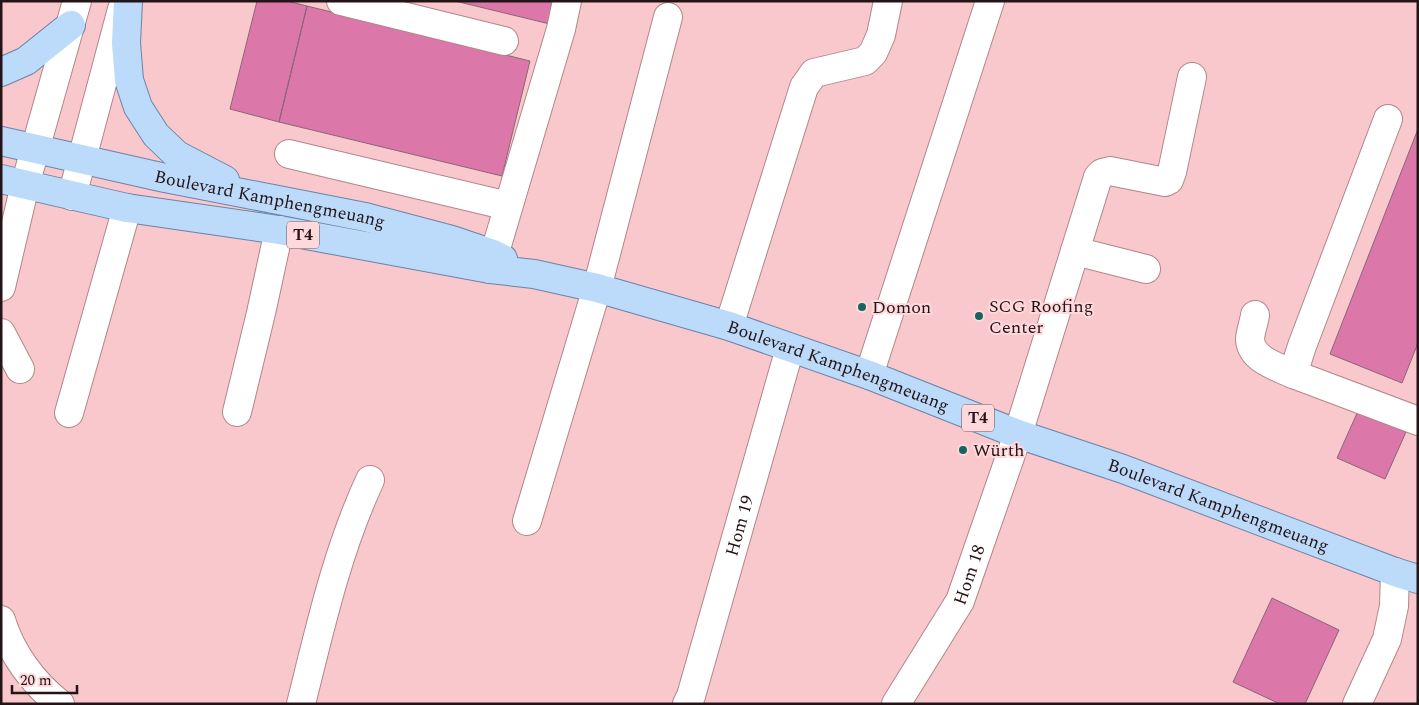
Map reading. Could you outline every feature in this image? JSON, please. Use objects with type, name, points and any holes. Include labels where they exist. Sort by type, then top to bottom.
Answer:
[{"type":"main road","points":[[128,1],[126,43],[129,80],[138,107],[156,135],[177,155],[256,195]]},
{"type":"main road","points":[[1,72],[26,62],[74,13]]},
{"type":"main road","name":"Boulevard Kamphengmeuang","points":[[1,141],[165,178],[364,217],[452,240],[492,261]]},
{"type":"main road","name":"Boulevard Kamphengmeuang","points":[[13,182],[127,208],[492,261],[534,274],[597,288],[729,326],[869,375],[1018,434],[1123,469],[1406,576]]},
{"type":"street","points":[[72,196],[124,1]]},
{"type":"street","points":[[341,1],[504,40]]},
{"type":"street","points":[[492,261],[561,29],[567,1]]},
{"type":"street","points":[[729,326],[804,87],[814,73],[865,61],[873,53],[881,35],[888,1]]},
{"type":"street","points":[[869,375],[990,1]]},
{"type":"street","points":[[1,287],[13,182],[36,148],[74,13]]},
{"type":"street","points":[[527,521],[597,288],[668,17]]},
{"type":"street","name":"Hom 18","points":[[896,704],[960,601],[1018,434],[1098,177],[1102,173],[1110,171],[1165,182],[1169,180],[1192,77]]},
{"type":"street","points":[[1293,374],[1388,119]]},
{"type":"street","points":[[289,154],[508,206]]},
{"type":"street","points":[[69,413],[127,208]]},
{"type":"street","points":[[237,412],[279,230]]},
{"type":"street","points":[[1075,251],[1146,269]]},
{"type":"street","points":[[1255,315],[1250,340],[1255,352],[1265,361],[1293,374],[1418,421]]},
{"type":"street","points":[[1,333],[20,369]]},
{"type":"street","name":"Hom 19","points":[[687,704],[790,348]]},
{"type":"street","points":[[301,704],[340,557],[358,506],[370,480]]},
{"type":"street","points":[[1357,704],[1386,639],[1394,606],[1406,576]]},
{"type":"street","points":[[1,620],[12,647],[23,666],[52,698],[60,704]]},
{"type":"building","points":[[257,1],[287,1],[307,6],[279,122],[230,109]]},
{"type":"building","points":[[455,1],[564,1],[558,26]]},
{"type":"building","points":[[307,6],[530,61],[502,176],[279,122]]},
{"type":"building","points":[[1418,129],[1418,343],[1402,383],[1330,354]]},
{"type":"building","points":[[1358,411],[1406,432],[1385,479],[1337,458]]},
{"type":"building","points":[[1272,598],[1339,630],[1305,704],[1280,704],[1233,682]]},
{"type":"place","name":"Domon","points":[[862,307]]},
{"type":"place","name":"SCG Roofing Center","points":[[979,316]]},
{"type":"place","name":"Würth","points":[[963,450]]}]
